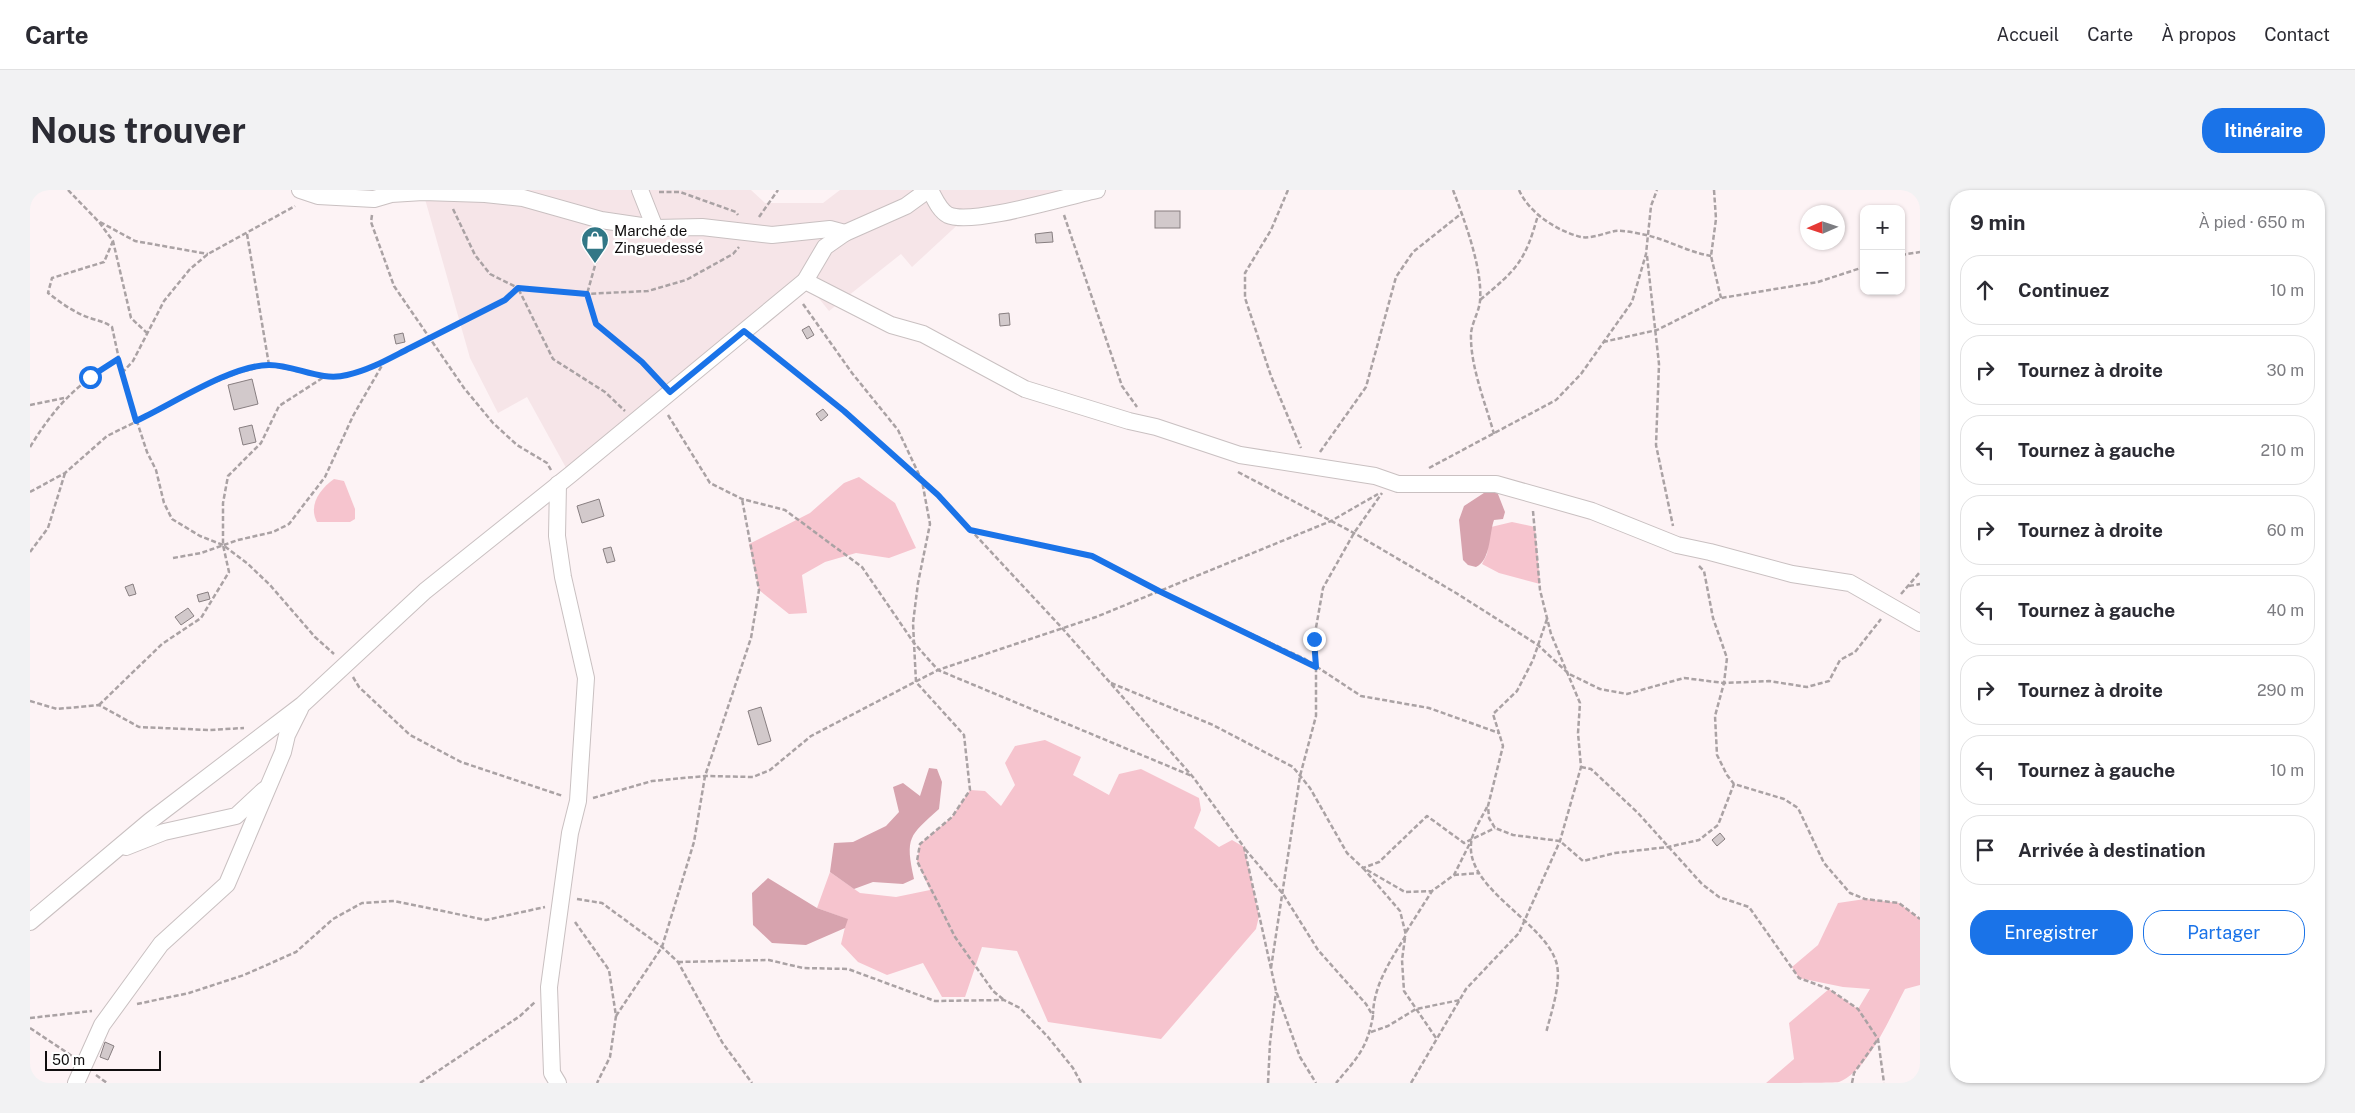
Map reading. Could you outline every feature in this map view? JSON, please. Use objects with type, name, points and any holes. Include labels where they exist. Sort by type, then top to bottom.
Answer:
[{"type":"street","points":[[300,190],[318,196],[374,199],[391,192],[548,197],[608,221],[655,228],[702,227],[749,234],[772,235],[830,229],[844,233]]},
{"type":"street","points":[[30,922],[150,821],[302,705],[425,591],[799,285],[825,247],[844,233],[906,206],[929,190],[938,205],[948,214],[965,218],[1026,207],[1097,190]]},
{"type":"street","points":[[641,191],[655,228]]},
{"type":"street","points":[[799,285],[891,324],[923,334],[1026,389],[1129,421],[1156,427],[1240,455],[1309,468],[1375,476],[1398,484],[1496,484],[1592,511],[1677,545],[1792,574],[1850,583],[1920,623]]},
{"type":"street","points":[[558,484],[558,544],[563,577],[586,678],[578,801],[570,833],[549,987],[552,1073],[558,1083]]},
{"type":"street","points":[[76,1083],[102,1025],[161,944],[227,884],[283,752],[287,735],[302,705]]},
{"type":"street","points":[[113,852],[164,832],[236,816],[268,787]]},
{"type":"path","points":[[68,190],[99,222],[113,241],[131,318],[147,334]]},
{"type":"path","points":[[446,193],[475,255],[490,274],[518,288],[587,294],[648,291],[686,280],[733,254],[749,234],[778,190]]},
{"type":"path","points":[[1288,190],[1271,230],[1245,273],[1245,298],[1271,376],[1309,468]]},
{"type":"path","points":[[1453,190],[1462,213],[1476,263],[1480,300],[1470,337],[1478,376],[1494,434]]},
{"type":"path","points":[[1518,190],[1523,199],[1538,215],[1583,237],[1618,231],[1647,236],[1692,252],[1711,256]]},
{"type":"path","points":[[1657,190],[1651,206],[1646,254],[1657,330],[1659,364],[1656,445],[1677,545]]},
{"type":"path","points":[[1714,190],[1716,219],[1711,256],[1721,298]]},
{"type":"path","points":[[641,191],[680,192],[736,212],[749,234]]},
{"type":"path","points":[[122,373],[133,361],[164,301],[190,269],[208,254],[279,213],[318,196]]},
{"type":"path","points":[[374,199],[371,222],[394,286],[464,388],[493,423],[517,445],[547,463],[558,484]]},
{"type":"path","points":[[1062,210],[1122,386],[1137,407],[1156,427]]},
{"type":"path","points":[[1309,468],[1366,387],[1396,277],[1413,252],[1462,213]]},
{"type":"path","points":[[1480,300],[1513,273],[1529,247],[1538,215]]},
{"type":"path","points":[[608,221],[587,294],[596,324],[642,362],[664,397],[710,483],[742,499],[785,510],[862,568],[914,643],[938,670],[1193,777]]},
{"type":"path","points":[[99,222],[135,241],[208,254]]},
{"type":"path","points":[[247,233],[269,365]]},
{"type":"path","points":[[113,241],[104,262],[52,278],[48,294],[66,307],[91,319],[103,321],[112,327],[118,359],[136,421],[147,452],[156,470],[164,503],[172,518],[200,536],[223,545],[248,564],[270,585],[315,637],[346,665],[359,688],[410,735],[461,762],[578,801],[607,796],[652,782],[705,776],[753,777],[770,770],[811,736],[938,670],[1062,628],[1159,591],[1331,521],[1384,490],[1354,533],[1323,588],[1314,639],[1316,716],[1300,776],[1271,970]]},
{"type":"path","points":[[1905,254],[1920,252]]},
{"type":"path","points":[[1424,470],[1556,400],[1581,374],[1632,302],[1646,254]]},
{"type":"path","points":[[1602,342],[1657,330],[1721,298],[1818,282],[1860,268]]},
{"type":"path","points":[[799,285],[852,373],[898,430],[922,481],[930,524],[918,584],[913,623],[916,682],[964,735],[970,790],[952,817],[920,844],[917,861],[955,937],[993,991],[1004,1000],[1020,1008],[1048,1037],[1073,1068],[1080,1083]]},
{"type":"path","points":[[30,492],[65,473],[107,436],[168,406],[197,389],[240,372],[269,365],[324,377],[346,376],[385,361],[505,300],[518,288]]},
{"type":"path","points":[[518,288],[553,359],[605,392],[636,420]]},
{"type":"path","points":[[744,331],[844,411],[922,481],[1062,628],[1193,777],[1244,848],[1283,894],[1318,950],[1366,1004],[1373,1016]]},
{"type":"path","points":[[30,447],[50,414],[65,398],[90,377],[118,359]]},
{"type":"path","points":[[173,558],[202,553],[223,545],[273,532],[289,524],[325,477],[353,416],[385,361]]},
{"type":"path","points":[[99,705],[162,644],[201,618],[229,572],[223,545],[223,503],[228,476],[261,443],[279,406],[324,377]]},
{"type":"path","points":[[30,405],[65,398]]},
{"type":"path","points":[[1234,469],[1354,533],[1456,593],[1538,645],[1569,674],[1600,689],[1627,694],[1684,678],[1724,683],[1769,681],[1807,687],[1829,681],[1840,660],[1855,652],[1920,572]]},
{"type":"path","points":[[30,552],[48,528],[65,473]]},
{"type":"path","points":[[1412,1083],[1436,1038],[1466,989],[1520,934],[1560,841],[1581,767],[1578,733],[1580,703],[1551,634],[1540,590],[1531,494]]},
{"type":"path","points":[[616,1016],[662,947],[694,842],[705,776],[751,638],[759,590],[742,499]]},
{"type":"path","points":[[970,530],[1092,556],[1159,591],[1316,667],[1361,696],[1429,708],[1499,733]]},
{"type":"path","points":[[1697,564],[1704,571],[1714,618],[1727,658],[1724,683],[1715,716],[1717,756],[1734,784],[1784,799],[1798,808],[1824,863],[1850,893],[1865,900],[1899,903],[1920,919]]},
{"type":"path","points":[[1908,586],[1920,584]]},
{"type":"path","points":[[1436,1038],[1404,991],[1402,960],[1406,930],[1432,891],[1454,875],[1488,806],[1503,746],[1493,714],[1516,691],[1533,660],[1548,619]]},
{"type":"path","points":[[1110,683],[1213,725],[1293,767],[1310,788],[1347,853],[1363,868],[1400,911],[1406,935],[1385,970],[1373,998],[1373,1016],[1370,1032],[1362,1053],[1336,1083]]},
{"type":"path","points":[[30,701],[57,709],[99,705],[139,727],[209,730],[246,728]]},
{"type":"path","points":[[1581,767],[1591,769],[1638,813],[1702,884],[1719,897],[1749,907],[1799,978],[1830,990],[1858,1009],[1878,1039],[1884,1083]]},
{"type":"path","points":[[1488,806],[1489,818],[1496,828],[1513,835],[1560,841],[1584,861],[1615,853],[1668,847],[1699,840],[1718,825],[1734,784]]},
{"type":"path","points":[[1363,868],[1379,862],[1427,816],[1464,843],[1496,828]]},
{"type":"path","points":[[1472,839],[1473,862],[1486,884],[1525,923],[1540,934],[1557,965],[1556,989],[1546,1033]]},
{"type":"path","points":[[1244,848],[1276,991],[1300,1057],[1316,1083]]},
{"type":"path","points":[[1363,868],[1405,892],[1432,891]]},
{"type":"path","points":[[1454,875],[1480,873]]},
{"type":"path","points":[[30,1018],[114,1008],[189,993],[244,975],[296,952],[333,919],[362,903],[394,901],[486,920],[576,899],[602,902],[662,947],[678,962],[722,1042],[752,1083]]},
{"type":"path","points":[[561,903],[609,970],[616,1016],[610,1057],[597,1083]]},
{"type":"path","points":[[678,962],[769,960],[803,968],[848,969],[935,1001],[1004,1000]]},
{"type":"path","points":[[420,1083],[520,1016],[549,987]]},
{"type":"path","points":[[1268,1083],[1276,991]]},
{"type":"path","points":[[1370,1032],[1388,1026],[1416,1009],[1460,1000]]},
{"type":"path","points":[[30,1028],[83,1064],[107,1083]]},
{"type":"path","points":[[1852,1083],[1854,1073],[1878,1039]]},
{"type":"shaded area","points":[[447,190],[751,190],[765,203],[823,203],[840,190],[1058,190],[1060,197],[965,218],[912,267],[901,254],[829,311],[805,281],[570,475],[527,397],[498,413],[470,358],[423,192]]},
{"type":"shaded area","points":[[859,477],[895,503],[916,548],[889,558],[856,553],[825,562],[802,575],[807,613],[789,614],[759,590],[749,544],[810,513],[844,483]]},
{"type":"shaded area","points":[[334,479],[344,481],[355,509],[355,519],[350,522],[317,522],[314,510],[317,498]]},
{"type":"shaded area","points":[[1490,489],[1496,489],[1505,512],[1503,519],[1494,520],[1487,553],[1481,564],[1476,567],[1468,565],[1463,560],[1459,520],[1464,506]]},
{"type":"shaded area","points":[[1512,522],[1535,527],[1540,584],[1499,573],[1482,564],[1487,554],[1491,527]]},
{"type":"shaded area","points":[[1045,740],[1081,757],[1073,775],[1109,795],[1119,774],[1141,769],[1199,798],[1201,810],[1194,828],[1219,847],[1232,840],[1244,847],[1259,916],[1256,929],[1161,1039],[1048,1022],[1017,951],[982,947],[965,997],[942,997],[923,963],[887,975],[858,962],[841,944],[847,919],[817,908],[830,872],[860,893],[896,897],[930,890],[917,861],[920,844],[952,817],[970,790],[985,791],[1001,806],[1015,785],[1005,763],[1015,746]]},
{"type":"shaded area","points":[[929,768],[937,769],[942,782],[939,809],[921,825],[912,838],[910,854],[914,879],[903,884],[873,882],[854,889],[830,872],[834,843],[853,842],[886,826],[899,812],[893,787],[903,783],[920,796]]},
{"type":"shaded area","points":[[768,878],[817,908],[848,919],[845,928],[806,945],[772,943],[753,925],[752,893]]},
{"type":"shaded area","points":[[1865,899],[1899,903],[1920,919],[1920,985],[1905,989],[1878,1041],[1869,1055],[1850,1076],[1839,1082],[1766,1083],[1794,1059],[1789,1023],[1829,989],[1858,1009],[1870,989],[1843,987],[1799,978],[1792,967],[1818,945],[1838,903]]},
{"type":"building","points":[[1155,211],[1180,211],[1180,228],[1155,228]]},
{"type":"building","points":[[1052,232],[1053,242],[1036,243],[1035,234]]},
{"type":"building","points":[[1009,313],[1010,325],[1000,326],[999,314]]},
{"type":"building","points":[[809,326],[814,335],[807,339],[802,330]]},
{"type":"building","points":[[403,333],[405,342],[396,344],[394,335]]},
{"type":"building","points":[[252,379],[258,404],[234,410],[228,385]]},
{"type":"building","points":[[823,409],[828,415],[821,421],[816,414]]},
{"type":"building","points":[[252,425],[256,442],[243,445],[239,428]]},
{"type":"building","points":[[599,499],[604,516],[582,523],[577,506]]},
{"type":"building","points":[[611,547],[615,561],[607,563],[603,549]]},
{"type":"building","points":[[133,584],[136,594],[129,596],[125,587]]},
{"type":"building","points":[[208,592],[210,599],[199,602],[197,595]]},
{"type":"building","points":[[188,608],[194,616],[181,625],[175,617]]},
{"type":"building","points":[[761,707],[771,741],[758,745],[748,711]]},
{"type":"building","points":[[1720,833],[1725,839],[1717,846],[1712,840]]},
{"type":"building","points":[[105,1042],[114,1046],[108,1060],[100,1057]]},
{"type":"place","name":"Marché de Zinguedessé","points":[[595,264]]},
{"type":"route","points":[[90,377],[118,359],[136,421],[168,406],[197,389],[240,372],[269,365],[324,377],[346,376],[372,368],[505,300],[518,288],[587,294],[596,324],[642,362],[670,392],[744,331],[844,411],[938,495],[970,530],[1092,556],[1159,591],[1305,659],[1316,667],[1314,639]]}]
